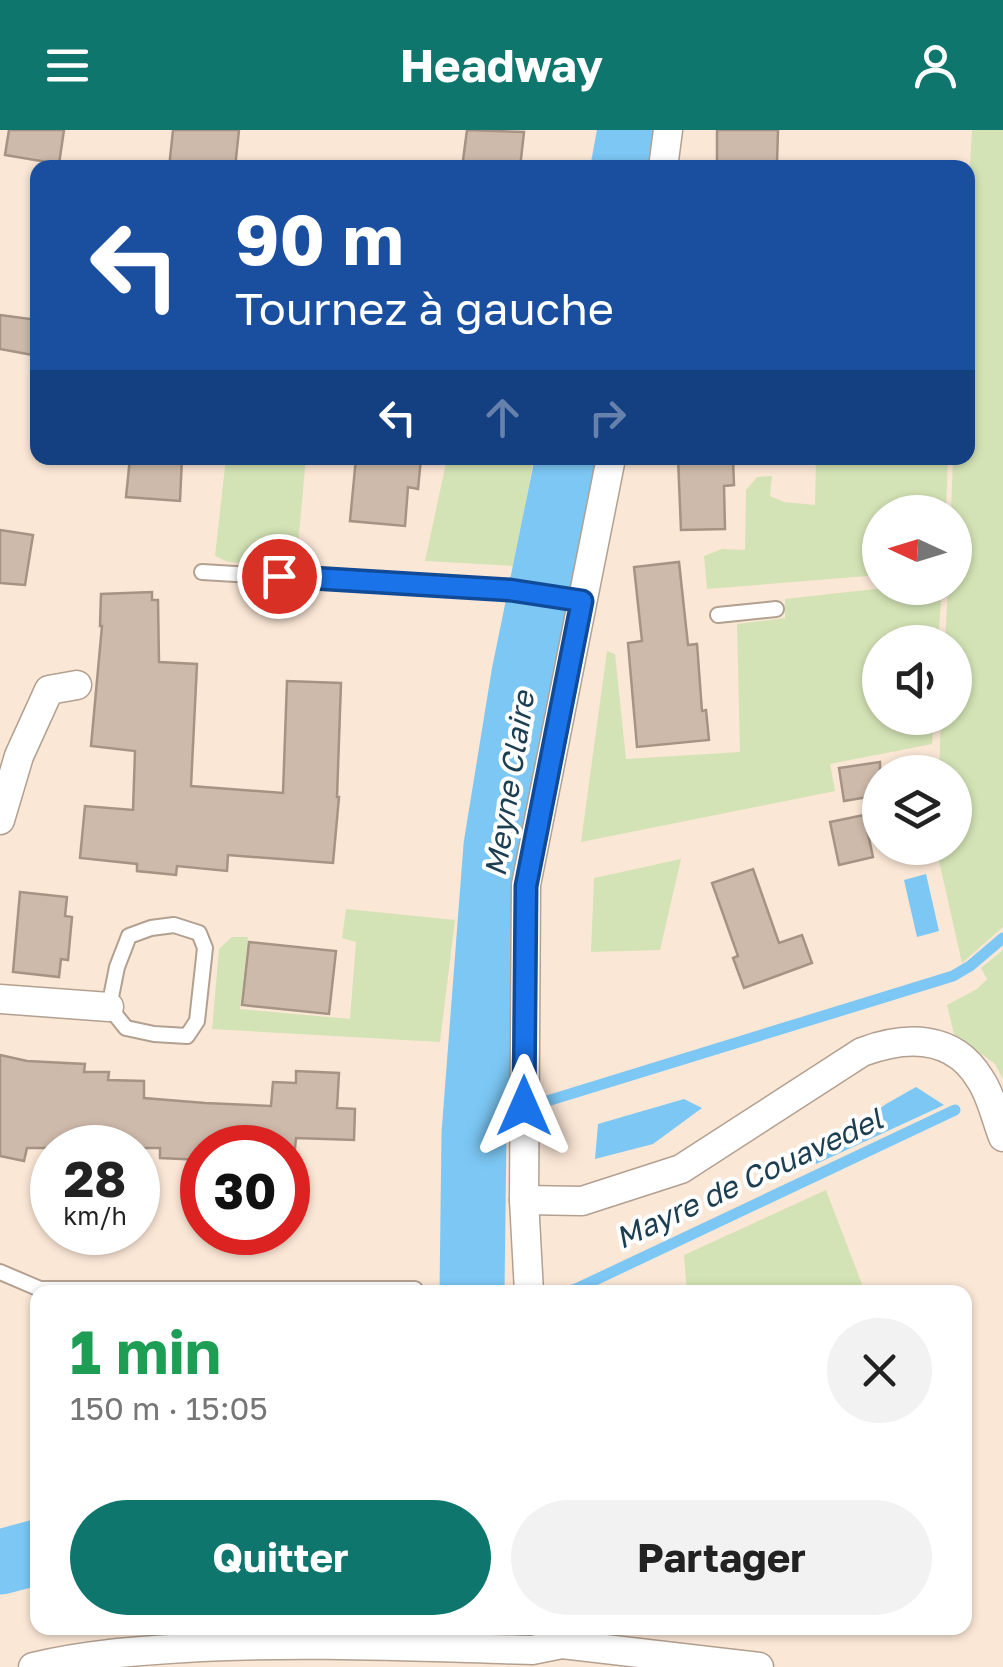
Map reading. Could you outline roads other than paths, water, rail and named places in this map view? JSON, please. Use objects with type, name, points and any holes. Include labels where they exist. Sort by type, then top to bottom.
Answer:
[{"type":"street","points":[[663,160],[668,130]]},
{"type":"street","points":[[529,1285],[524,1200],[526,886],[570,599],[609,465]]},
{"type":"street","points":[[0,820],[20,756],[50,690],[77,685]]},
{"type":"street","points":[[0,999],[109,1007]]},
{"type":"street","points":[[524,1200],[582,1201],[681,1169],[862,1052],[912,1040],[938,1044],[961,1057],[980,1079],[1003,1137]]},
{"type":"street","points":[[32,1667],[117,1652],[248,1644],[532,1648],[562,1644],[760,1667]]},
{"type":"lane","points":[[202,572],[510,590],[570,599]]},
{"type":"lane","points":[[718,615],[776,609]]},
{"type":"lane","points":[[174,925],[199,933],[206,948],[200,1003],[197,1021],[187,1036],[126,1028],[109,1007],[128,936],[174,925]]},
{"type":"lane","points":[[0,1272],[32,1285]]},
{"type":"water","points":[[926,874],[939,931],[917,937],[904,880]]},
{"type":"water","points":[[916,1087],[944,1105],[816,1164],[811,1158],[886,1104]]},
{"type":"water","points":[[684,1099],[702,1108],[653,1144],[595,1159],[598,1124]]},
{"type":"waterway","name":"Meyne Claire","points":[[624,160],[630,130]]},
{"type":"waterway","name":"Meyne Claire","points":[[472,1285],[474,1134],[496,846],[524,674],[567,465]]},
{"type":"waterway","points":[[544,1102],[953,976],[1003,938]]},
{"type":"waterway","name":"Mayre de Couavedel","points":[[584,1285],[955,1110]]},
{"type":"waterway","points":[[474,1134],[499,1125]]},
{"type":"waterway","name":"Meyne Claire","points":[[0,1562],[30,1554]]}]
